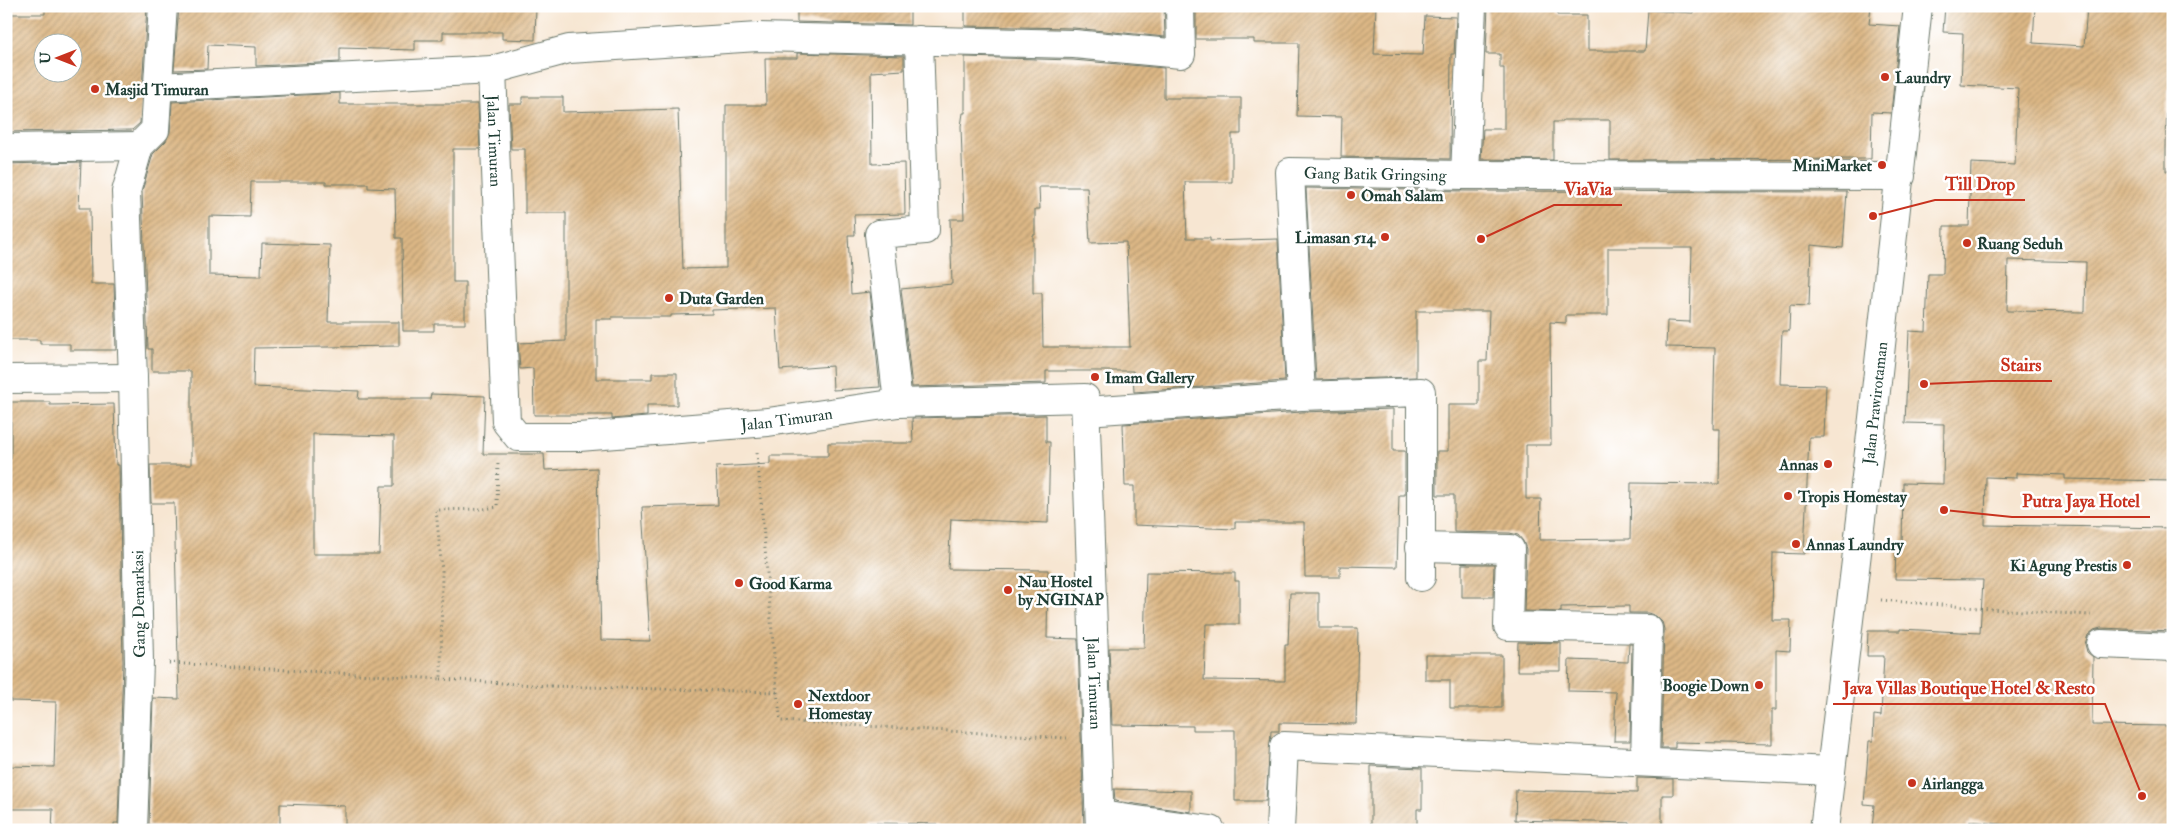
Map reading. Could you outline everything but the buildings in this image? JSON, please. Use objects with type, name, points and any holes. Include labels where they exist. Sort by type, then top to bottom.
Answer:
[{"type":"street","points":[[6,148],[139,146],[155,130],[163,6]]},
{"type":"street","points":[[157,87],[492,70],[569,49],[758,37],[1074,44],[1181,54],[1180,6]]},
{"type":"street","points":[[1464,175],[1472,6]]},
{"type":"street","name":"Jalan Prawirotaman","points":[[1824,830],[1901,176],[1918,6]]},
{"type":"street","points":[[898,403],[879,234],[925,230],[919,40]]},
{"type":"street","name":"Jalan Timuran","points":[[492,70],[506,422],[518,437],[578,438],[754,423],[898,403],[1085,398],[1100,822]]},
{"type":"street","name":"Gang Demarkasi","points":[[133,830],[139,662],[133,378],[126,192],[139,146]]},
{"type":"street","name":"Gang Batik Gringsing","points":[[1301,396],[1290,172],[1464,175],[1901,176]]},
{"type":"street","points":[[6,379],[133,378]]},
{"type":"street","points":[[1086,411],[1301,396],[1421,392],[1421,577]]},
{"type":"street","points":[[1420,547],[1510,549],[1508,626],[1648,629],[1645,762]]},
{"type":"street","points":[[2101,644],[2173,647]]},
{"type":"street","points":[[1280,830],[1284,746],[1831,771]]},
{"type":"street","points":[[1100,822],[1211,830]]},
{"type":"path","points":[[754,423],[781,721],[1097,740]]},
{"type":"path","points":[[440,678],[442,571],[436,510],[497,507],[498,455],[518,437]]},
{"type":"path","points":[[1852,597],[1990,609],[2104,616],[2101,644]]},
{"type":"path","points":[[139,662],[440,678],[548,686],[777,692]]},
{"type":"place","name":"Laundry","points":[[1885,77]]},
{"type":"place","name":"Masjid Timuran","points":[[95,89]]},
{"type":"place","name":"MiniMarket","points":[[1882,165]]},
{"type":"place","name":"Omah Salam","points":[[1351,195]]},
{"type":"place","name":"Till Drop","points":[[1873,216]]},
{"type":"place","name":"Limasan 514","points":[[1385,237]]},
{"type":"place","name":"ViaVia","points":[[1481,239]]},
{"type":"place","name":"Ruang Seduh","points":[[1967,243]]},
{"type":"place","name":"Duta Garden","points":[[669,298]]},
{"type":"place","name":"Imam Gallery","points":[[1095,377]]},
{"type":"place","name":"Stairs","points":[[1924,384]]},
{"type":"place","name":"Annas","points":[[1828,464]]},
{"type":"place","name":"Tropis Homestay","points":[[1788,496]]},
{"type":"place","name":"Putra Jaya Hotel","points":[[1944,510]]},
{"type":"place","name":"Annas Laundry","points":[[1796,544]]},
{"type":"place","name":"Ki Agung Prestis","points":[[2127,565]]},
{"type":"place","name":"Good Karma","points":[[739,583]]},
{"type":"place","name":"Nau Hostel by NGINAP","points":[[1008,590]]},
{"type":"place","name":"Boogie Down","points":[[1759,685]]},
{"type":"place","name":"Nextdoor Homestay","points":[[798,704]]},
{"type":"place","name":"Airlangga","points":[[1912,783]]},
{"type":"place","name":"Java Villas Boutique Hotel & Resto","points":[[2142,796]]}]
